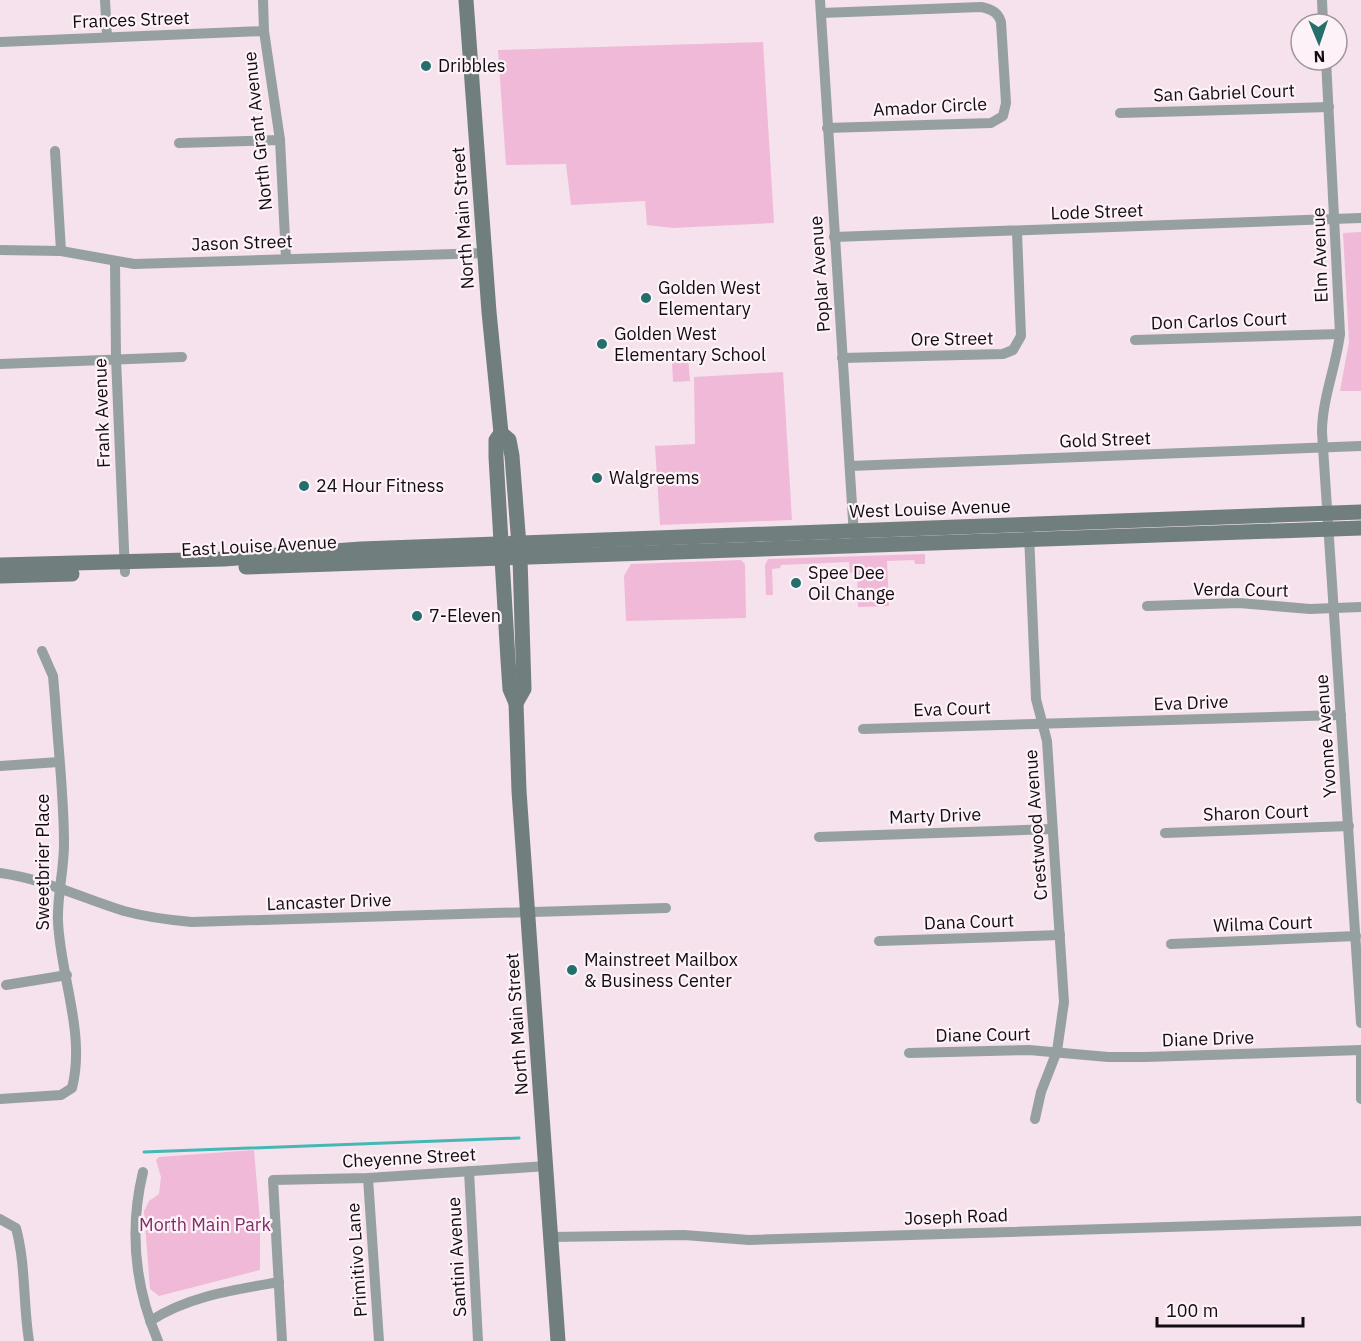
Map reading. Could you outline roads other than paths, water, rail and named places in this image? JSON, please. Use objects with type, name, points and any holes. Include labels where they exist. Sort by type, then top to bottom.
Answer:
[{"type":"main road","name":"North Main Street","points":[[466,0],[501,433],[496,440],[510,689],[516,703],[558,1341]]},
{"type":"main road","name":"North Main Street","points":[[501,433],[509,440],[512,456],[520,550],[524,689],[516,703]]},
{"type":"main road","name":"West Louise Avenue","points":[[520,550],[1029,532],[1361,512]]},
{"type":"main road","name":"West Louise Avenue","points":[[1029,532],[1361,528]]},
{"type":"main road","name":"East Louise Avenue","points":[[0,576],[125,567],[520,550]]},
{"type":"main road","name":"East Louise Avenue","points":[[0,565],[125,567]]},
{"type":"street","points":[[105,0],[107,37]]},
{"type":"street","name":"North Grant Avenue","points":[[263,0],[264,31],[280,140],[286,258]]},
{"type":"street","name":"Poplar Avenue","points":[[820,0],[854,539]]},
{"type":"street","name":"Amador Circle","points":[[821,13],[981,7],[991,10],[999,16],[1001,22],[1006,103],[1003,116],[991,123],[827,128]]},
{"type":"street","name":"Frances Street","points":[[0,42],[264,31]]},
{"type":"street","name":"Elm Avenue","points":[[1323,447],[1322,414],[1337,360],[1340,334],[1336,219],[1327,72]]},
{"type":"street","name":"San Gabriel Court","points":[[1120,113],[1329,107]]},
{"type":"street","points":[[179,144],[280,140]]},
{"type":"street","points":[[55,151],[61,251]]},
{"type":"street","name":"Lode Street","points":[[834,237],[1361,218]]},
{"type":"street","name":"Ore Street","points":[[842,358],[1003,354],[1013,350],[1021,336],[1017,232]]},
{"type":"street","name":"Jason Street","points":[[0,250],[61,251],[134,264],[486,253]]},
{"type":"street","name":"Frank Avenue","points":[[115,262],[116,358],[125,567]]},
{"type":"street","name":"Don Carlos Court","points":[[1135,340],[1340,334]]},
{"type":"street","points":[[0,364],[182,357]]},
{"type":"street","name":"Gold Street","points":[[850,466],[1361,446]]},
{"type":"street","name":"Yvonne Avenue","points":[[1323,447],[1361,1023]]},
{"type":"street","name":"Crestwood Avenue","points":[[1029,532],[1036,699],[1047,741],[1064,1002],[1057,1051],[1041,1092],[1035,1119]]},
{"type":"street","name":"Verda Court","points":[[1147,606],[1239,603],[1310,609],[1361,607]]},
{"type":"street","name":"Sweetbrier Place","points":[[0,1099],[61,1095],[69,1091],[75,1076],[74,1040],[67,975],[59,938],[64,843],[53,676],[42,651]]},
{"type":"street","name":"Eva Drive","points":[[1042,724],[1341,715]]},
{"type":"street","name":"Eva Court","points":[[863,729],[1042,724]]},
{"type":"street","points":[[0,766],[59,762]]},
{"type":"street","name":"Sharon Court","points":[[1165,832],[1349,826]]},
{"type":"street","name":"Marty Drive","points":[[819,837],[1052,829]]},
{"type":"street","name":"Lancaster Drive","points":[[0,873],[20,876],[60,888],[124,911],[166,920],[192,922],[528,910],[666,908]]},
{"type":"street","name":"Dana Court","points":[[879,941],[1060,935]]},
{"type":"street","name":"Wilma Court","points":[[1171,944],[1356,936]]},
{"type":"street","points":[[6,985],[67,975]]},
{"type":"street","name":"Diane Court","points":[[909,1053],[985,1050],[1057,1051]]},
{"type":"street","name":"Diane Drive","points":[[1057,1051],[1117,1058],[1361,1050]]},
{"type":"street","points":[[1361,1056],[1361,1099]]},
{"type":"street","name":"Cheyenne Street","points":[[279,1282],[273,1180],[368,1178],[547,1166]]},
{"type":"street","name":"Santini Avenue","points":[[469,1171],[478,1341]]},
{"type":"street","points":[[143,1172],[135,1203],[134,1227],[139,1281],[158,1341]]},
{"type":"street","name":"Primitivo Lane","points":[[368,1178],[379,1341]]},
{"type":"street","points":[[0,1219],[16,1228],[21,1245],[23,1297],[29,1341]]},
{"type":"street","name":"Joseph Road","points":[[552,1238],[684,1235],[749,1240],[1361,1221]]},
{"type":"street","points":[[150,1321],[168,1309],[211,1294],[279,1282],[282,1341]]},
{"type":"waterway","points":[[144,1152],[519,1138]]},
{"type":"place","name":"Dribbles","points":[[426,66]]},
{"type":"place","name":"Golden West Elementary","points":[[646,298]]},
{"type":"place","name":"Golden West Elementary School","points":[[602,344]]},
{"type":"place","name":"Walgreems","points":[[597,478]]},
{"type":"place","name":"24 Hour Fitness","points":[[304,486]]},
{"type":"place","name":"Spee Dee Oil Change","points":[[796,583]]},
{"type":"place","name":"7-Eleven","points":[[417,616]]},
{"type":"place","name":"Mainstreet Mailbox & Business Center","points":[[572,970]]},
{"type":"park label","name":"Morth Main Park","points":[[205,1225]]}]
